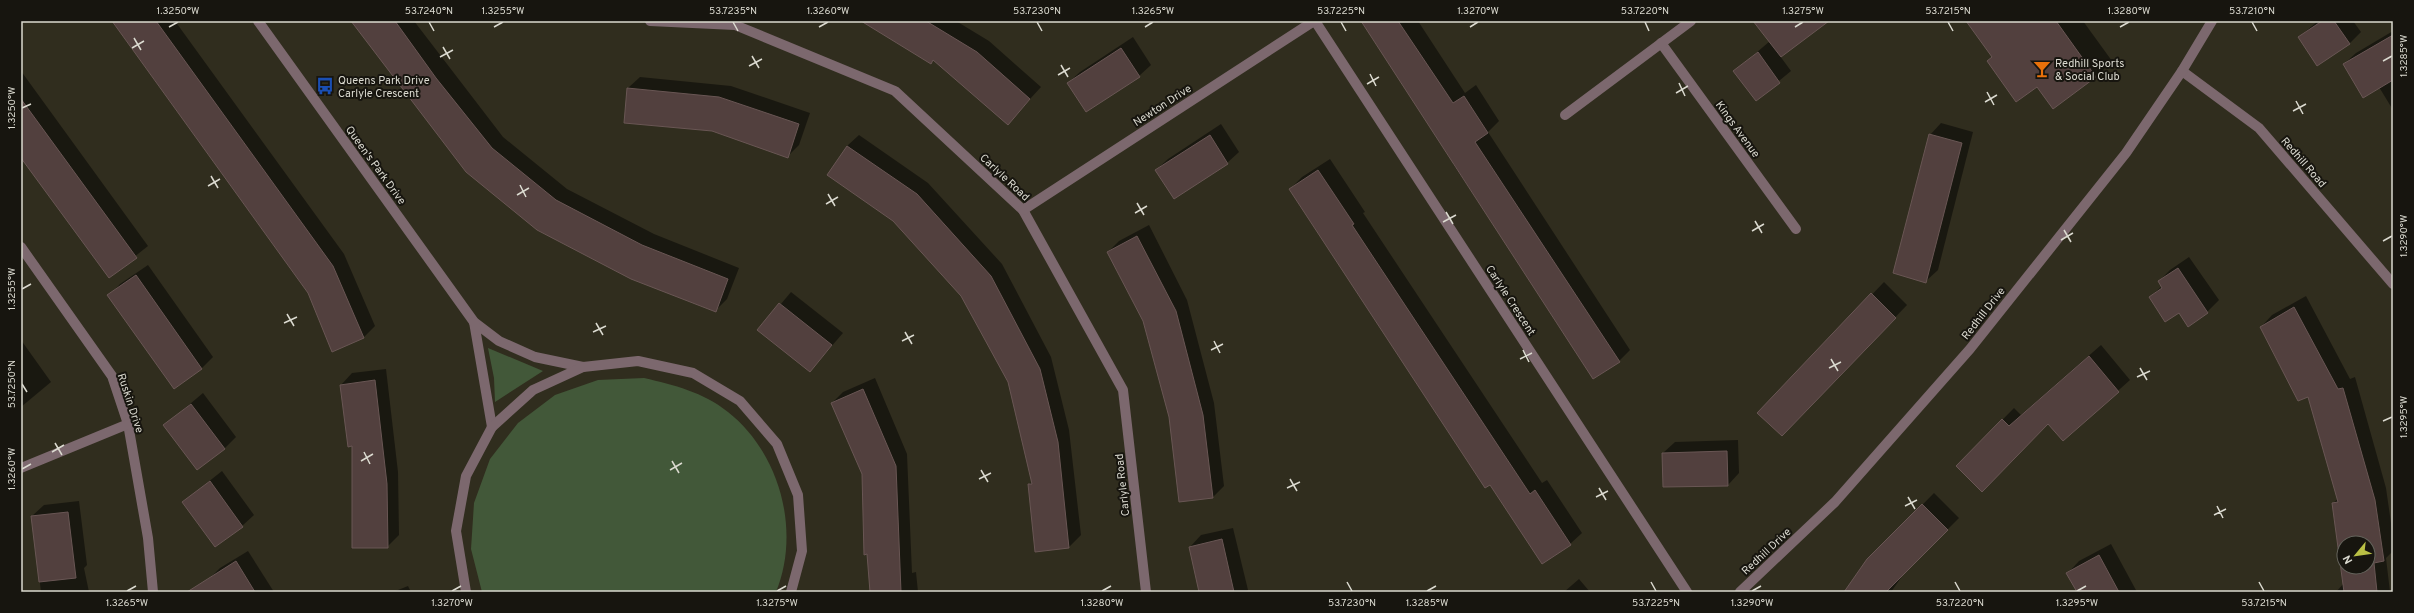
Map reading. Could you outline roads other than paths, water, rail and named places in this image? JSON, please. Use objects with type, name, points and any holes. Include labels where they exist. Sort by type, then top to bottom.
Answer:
[{"type":"street","name":"Queen's Park Drive","points":[[258,21],[474,322],[499,341],[535,357],[583,367],[638,361],[693,373],[740,402],[777,444],[798,495],[802,551],[791,592]]},
{"type":"street","name":"Carlyle Road","points":[[650,21],[735,25],[895,91],[1023,210],[1123,390],[1146,592]]},
{"type":"street","name":"Newton Drive","points":[[1023,210],[1315,21]]},
{"type":"street","name":"Carlyle Crescent","points":[[1315,21],[1687,592]]},
{"type":"street","points":[[1565,115],[1691,21]]},
{"type":"street","name":"Redhill Drive","points":[[1740,592],[1835,502],[1970,349],[2126,152],[2182,71],[2212,21]]},
{"type":"street","name":"Kings Avenue","points":[[1661,43],[1796,229]]},
{"type":"street","name":"Redhill Road","points":[[2182,71],[2259,128],[2393,284]]},
{"type":"street","name":"Ruskin Drive","points":[[21,247],[112,376],[128,424],[148,538],[153,592]]},
{"type":"street","name":"Queen's Park Drive","points":[[474,322],[492,427]]},
{"type":"street","name":"Queen's Park Drive","points":[[466,592],[456,531],[466,476],[492,427],[533,390],[583,367]]},
{"type":"street","points":[[21,468],[128,424]]},
{"type":"place","name":"Redhill Sports & Social Club","points":[[2042,69]]},
{"type":"place","name":"Queens Park Drive Carlyle Crescent","points":[[325,86]]}]
